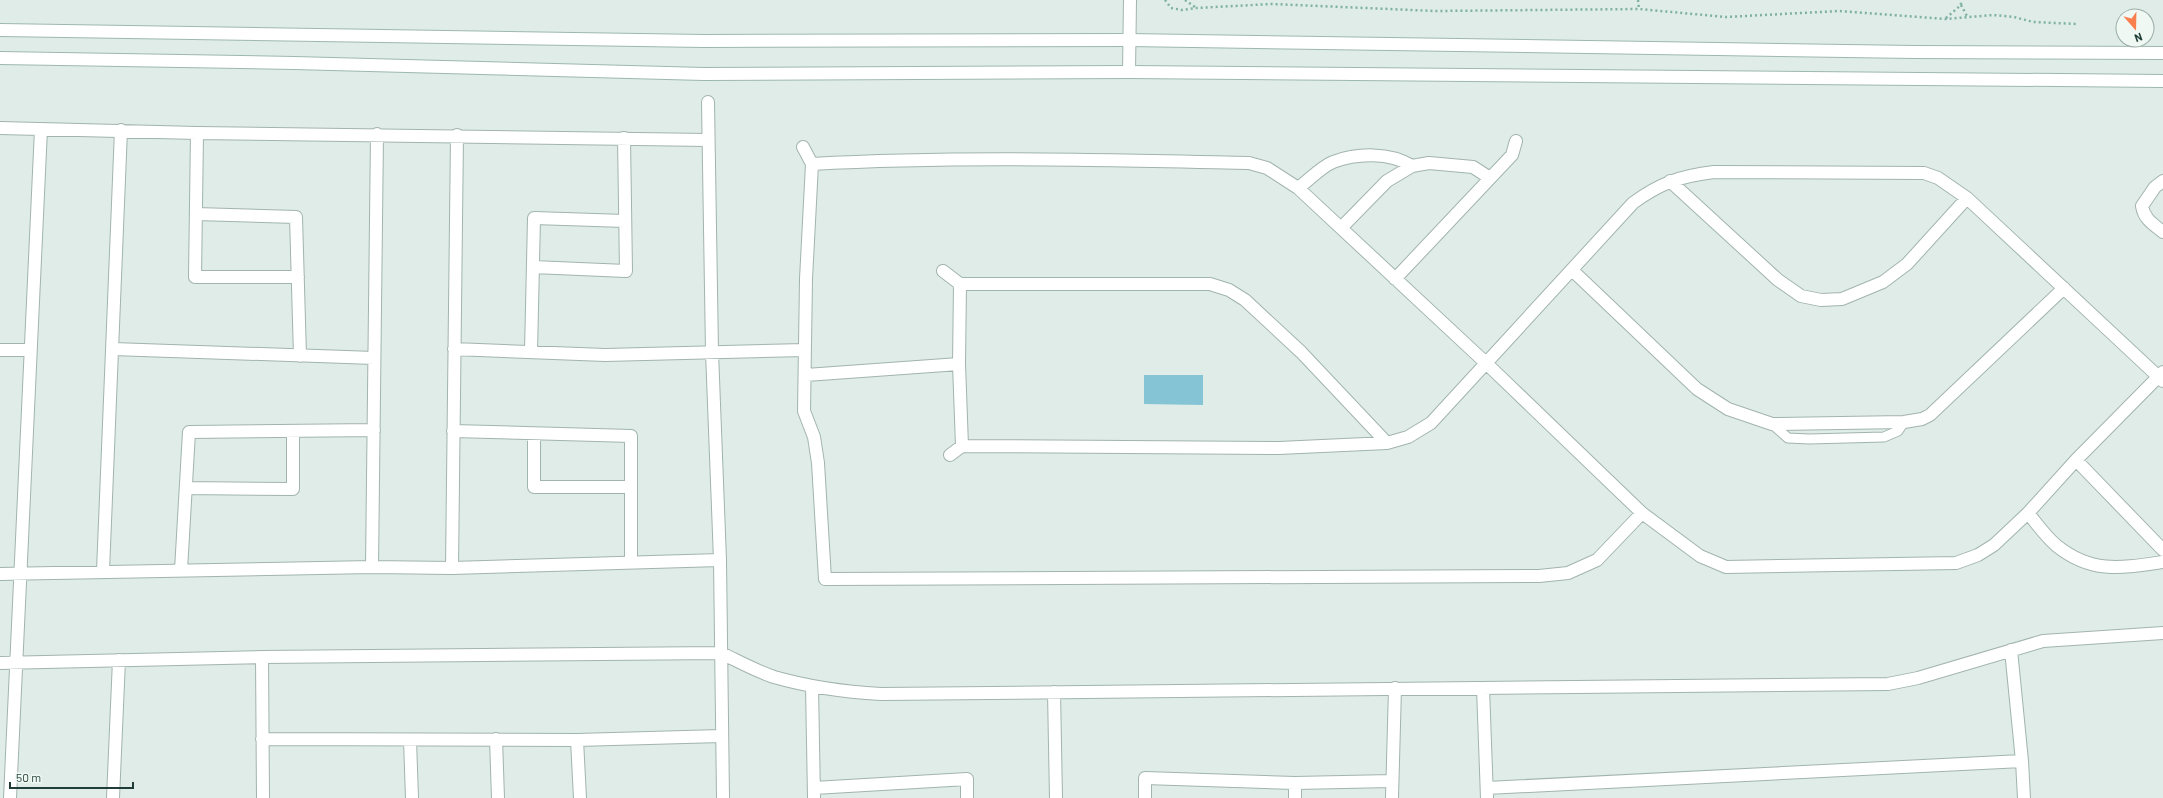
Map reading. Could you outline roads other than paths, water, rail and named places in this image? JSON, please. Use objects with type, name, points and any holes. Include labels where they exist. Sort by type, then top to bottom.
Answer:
[{"type":"street","points":[[1129,72],[1130,0]]},
{"type":"street","points":[[0,30],[704,41],[1129,40],[1914,52],[2163,53]]},
{"type":"street","points":[[0,58],[286,63],[704,74],[1129,72],[2163,81]]},
{"type":"street","points":[[708,102],[712,352],[720,560],[721,736],[723,798]]},
{"type":"street","points":[[0,128],[197,133],[457,135],[708,140]]},
{"type":"street","points":[[10,798],[21,574],[29,350],[41,129]]},
{"type":"street","points":[[103,571],[121,130]]},
{"type":"street","points":[[197,133],[195,277],[298,277]]},
{"type":"street","points":[[372,567],[377,134]]},
{"type":"street","points":[[452,568],[457,135]]},
{"type":"street","points":[[533,268],[626,271],[624,138]]},
{"type":"street","points":[[1395,279],[1512,155],[1516,141]]},
{"type":"street","points":[[803,147],[812,164],[804,350],[806,375],[804,411],[814,437],[818,463],[825,579],[1539,576],[1568,573],[1596,560],[1642,513]]},
{"type":"street","points":[[1298,188],[1332,162],[1354,156],[1400,159],[1412,166]]},
{"type":"street","points":[[812,164],[890,160],[1014,159],[1249,163],[1267,168],[1298,188],[1487,364],[1642,513],[1695,553],[1726,567],[1956,563],[1978,555],[1994,545],[2028,513],[2076,460],[2161,377],[1967,198],[1938,178],[1924,173],[1714,172],[1691,175],[1670,181],[1651,190],[1633,203],[1573,271],[1487,364],[1431,423],[1408,437],[1387,442],[1278,448],[962,446],[950,455]]},
{"type":"street","points":[[1341,228],[1387,181],[1412,166],[1429,162],[1472,167],[1490,178]]},
{"type":"street","points":[[1670,181],[1778,280],[1801,296],[1821,300],[1842,299],[1883,282],[1907,264],[1967,198]]},
{"type":"street","points":[[2163,181],[2155,187],[2142,206],[2143,213],[2148,220],[2163,232]]},
{"type":"street","points":[[196,214],[296,217],[300,356]]},
{"type":"street","points":[[532,352],[534,218],[625,221]]},
{"type":"street","points":[[943,271],[960,284],[1210,284],[1229,290],[1245,300],[1301,352],[1387,442]]},
{"type":"street","points":[[1573,271],[1697,389],[1728,410],[1772,424],[1904,422],[1922,419],[1930,415],[2064,288]]},
{"type":"street","points":[[960,284],[959,364],[962,446]]},
{"type":"street","points":[[113,348],[374,358]]},
{"type":"street","points":[[454,349],[606,355],[804,350]]},
{"type":"street","points":[[0,350],[29,350]]},
{"type":"street","points":[[806,375],[959,364]]},
{"type":"street","points":[[181,570],[189,432],[374,430]]},
{"type":"street","points":[[453,430],[534,434],[631,436],[631,563]]},
{"type":"street","points":[[186,488],[293,489],[293,431]]},
{"type":"street","points":[[534,434],[534,487],[631,486]]},
{"type":"street","points":[[2076,460],[2163,550]]},
{"type":"street","points":[[2028,513],[2057,546],[2097,567],[2125,567],[2163,562]]},
{"type":"street","points":[[0,574],[372,567],[452,568],[720,560]]},
{"type":"street","points":[[0,663],[262,657],[721,653],[773,676],[812,686],[852,692],[881,694],[1888,684],[1918,678],[2043,641],[2062,638],[2163,633]]},
{"type":"street","points":[[2011,650],[2022,761],[2024,798]]},
{"type":"street","points":[[262,657],[263,798]]},
{"type":"street","points":[[113,798],[119,660]]},
{"type":"street","points":[[812,686],[814,793],[967,779],[967,798]]},
{"type":"street","points":[[1392,798],[1395,688]]},
{"type":"street","points":[[1482,688],[1487,793],[2022,761]]},
{"type":"street","points":[[1054,692],[1056,798]]},
{"type":"street","points":[[262,739],[577,740],[721,736]]},
{"type":"street","points":[[496,739],[498,798]]},
{"type":"street","points":[[410,740],[412,798]]},
{"type":"street","points":[[577,740],[580,798]]},
{"type":"street","points":[[1145,798],[1145,778],[1295,783],[1392,781]]},
{"type":"street","points":[[1295,783],[1295,798]]},
{"type":"water","points":[[1144,375],[1203,375],[1203,405],[1144,404]]}]
